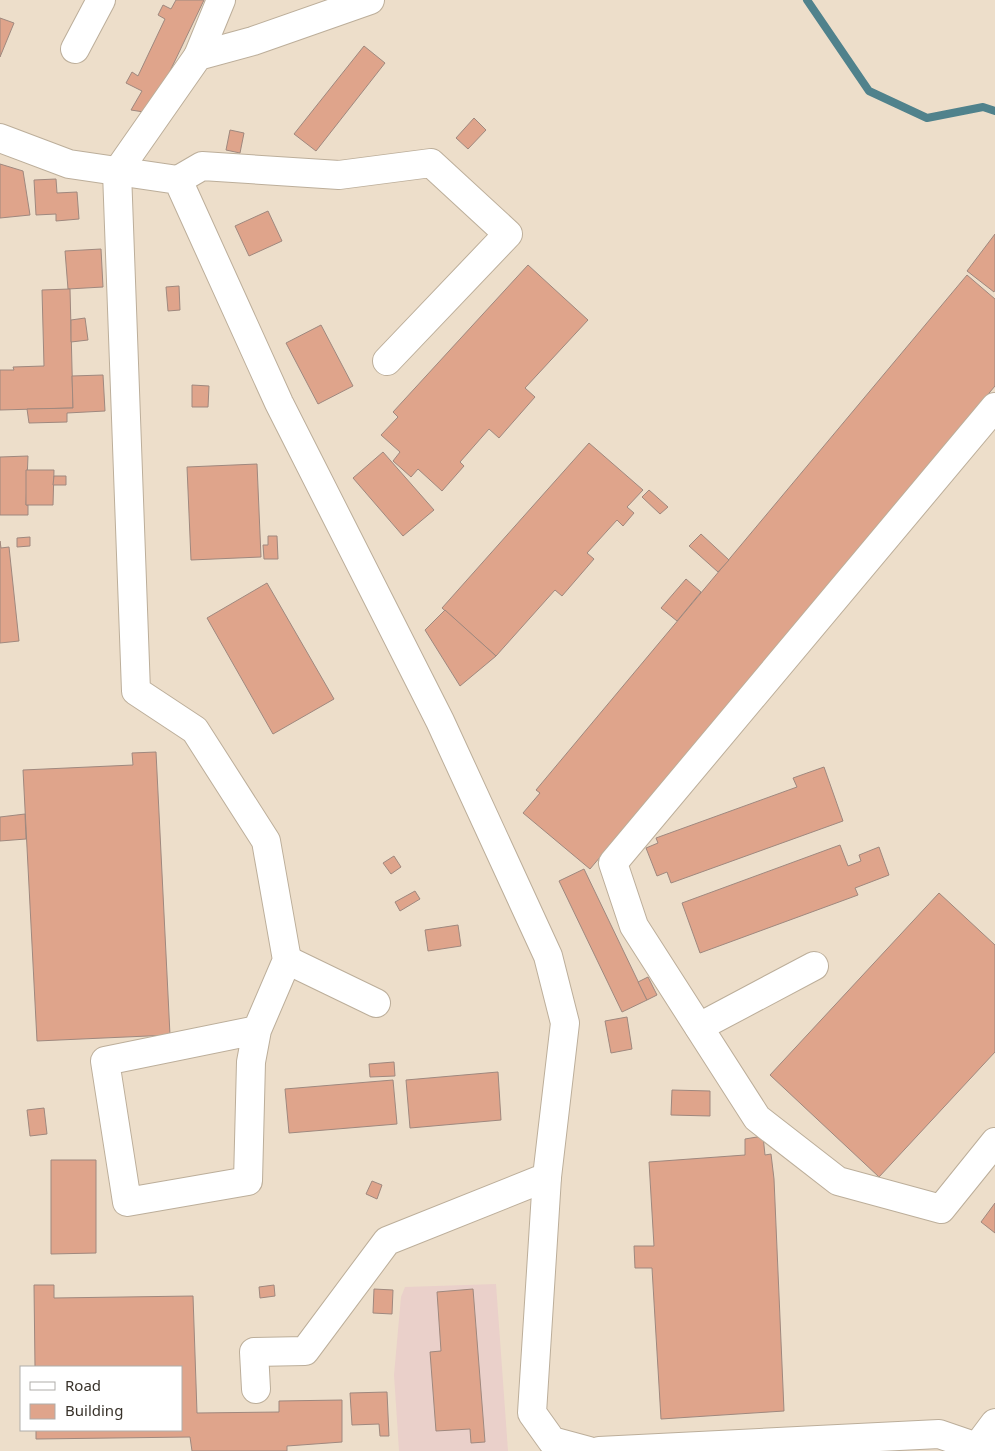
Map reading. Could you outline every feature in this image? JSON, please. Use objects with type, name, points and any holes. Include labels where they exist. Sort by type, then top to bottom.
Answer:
[{"type":"street","points":[[75,49],[101,0]]},
{"type":"street","points":[[222,0],[198,56],[117,172],[136,691],[195,730],[266,841],[287,960],[257,1030],[251,1062],[248,1180],[127,1202],[105,1060],[257,1030]]},
{"type":"street","points":[[198,56],[253,41],[370,0]]},
{"type":"street","points":[[0,138],[69,164],[178,180],[202,166],[339,175],[431,164],[508,234],[387,361]]},
{"type":"street","points":[[178,180],[279,403],[440,722],[548,956],[565,1022],[546,1177],[532,1413],[552,1441],[589,1451]]},
{"type":"street","points":[[995,407],[613,863],[634,926],[757,1118],[838,1181],[941,1209],[995,1142]]},
{"type":"street","points":[[287,960],[376,1003]]},
{"type":"street","points":[[699,1027],[814,966]]},
{"type":"street","points":[[256,1389],[254,1352],[305,1351],[388,1242],[546,1177]]},
{"type":"street","points":[[599,1451],[939,1434],[979,1449],[995,1423]]},
{"type":"shaded area","points":[[496,1284],[508,1451],[399,1451],[394,1375],[401,1297],[405,1287]]},
{"type":"building","points":[[176,0],[204,0],[150,113],[131,110],[142,91],[126,83],[132,72],[138,76],[165,19],[158,15],[163,5],[171,9]]},
{"type":"building","points":[[0,18],[14,23],[0,57]]},
{"type":"building","points":[[364,46],[385,63],[316,151],[294,134]]},
{"type":"building","points":[[474,118],[486,130],[468,149],[456,138]]},
{"type":"building","points":[[230,130],[244,133],[240,153],[226,150]]},
{"type":"building","points":[[0,164],[23,171],[30,215],[0,218]]},
{"type":"building","points":[[56,179],[57,193],[77,192],[79,219],[56,221],[56,214],[36,215],[34,180]]},
{"type":"building","points":[[268,211],[282,241],[249,256],[235,226]]},
{"type":"building","points":[[995,234],[995,290],[994,292],[967,271]]},
{"type":"building","points":[[101,249],[103,287],[68,289],[65,251]]},
{"type":"building","points":[[528,265],[588,320],[525,388],[535,397],[499,438],[489,429],[460,462],[464,466],[442,491],[418,469],[411,477],[393,461],[400,452],[381,435],[398,417],[393,412]]},
{"type":"building","points":[[967,275],[995,299],[995,386],[590,869],[523,813],[540,793],[536,790]]},
{"type":"building","points":[[179,286],[180,310],[168,311],[166,287]]},
{"type":"building","points":[[70,289],[73,408],[0,410],[0,370],[14,370],[13,367],[44,366],[42,290]]},
{"type":"building","points":[[85,318],[88,340],[71,342],[71,320]]},
{"type":"building","points":[[321,325],[353,386],[318,404],[286,343]]},
{"type":"building","points":[[103,375],[105,411],[67,413],[67,422],[29,423],[27,409],[73,408],[72,376]]},
{"type":"building","points":[[192,385],[209,386],[208,407],[192,407]]},
{"type":"building","points":[[589,443],[643,490],[627,507],[634,513],[623,526],[617,520],[587,553],[594,559],[562,596],[555,590],[496,656],[442,608]]},
{"type":"building","points":[[383,452],[434,510],[403,536],[353,478]]},
{"type":"building","points":[[28,456],[26,505],[28,505],[28,515],[0,515],[0,457]]},
{"type":"building","points":[[257,464],[261,557],[191,560],[187,467]]},
{"type":"building","points":[[26,470],[54,470],[53,505],[26,505]]},
{"type":"building","points":[[54,476],[66,476],[66,485],[53,485]]},
{"type":"building","points":[[649,490],[668,507],[660,514],[642,497]]},
{"type":"building","points":[[701,534],[729,560],[718,572],[689,546]]},
{"type":"building","points":[[268,536],[277,536],[278,559],[264,559],[263,545],[268,545]]},
{"type":"building","points":[[30,537],[30,546],[17,547],[17,538]]},
{"type":"building","points":[[0,541],[1,548],[9,547],[19,641],[0,643]]},
{"type":"building","points":[[686,579],[701,592],[677,621],[661,608]]},
{"type":"building","points":[[267,583],[334,699],[273,734],[207,618]]},
{"type":"building","points":[[445,610],[496,656],[460,686],[425,630]]},
{"type":"building","points":[[156,752],[170,1035],[37,1041],[23,770],[133,765],[132,753]]},
{"type":"building","points":[[824,767],[843,821],[671,883],[667,872],[657,876],[646,848],[658,843],[656,838],[797,787],[793,778]]},
{"type":"building","points":[[25,814],[26,839],[0,841],[0,817]]},
{"type":"building","points":[[840,845],[848,866],[861,861],[859,855],[879,847],[889,875],[855,888],[858,895],[700,953],[682,903]]},
{"type":"building","points":[[394,856],[401,867],[391,874],[383,863]]},
{"type":"building","points":[[584,869],[647,1000],[622,1012],[559,881]]},
{"type":"building","points":[[415,891],[420,899],[400,911],[395,902]]},
{"type":"building","points":[[939,893],[995,945],[995,1052],[879,1177],[770,1075]]},
{"type":"building","points":[[458,925],[461,946],[428,951],[425,930]]},
{"type":"building","points":[[648,977],[657,995],[647,1000],[638,982]]},
{"type":"building","points":[[627,1017],[632,1049],[611,1053],[605,1021]]},
{"type":"building","points":[[394,1062],[395,1076],[370,1077],[369,1064]]},
{"type":"building","points":[[498,1072],[501,1120],[410,1128],[406,1080]]},
{"type":"building","points":[[393,1080],[397,1124],[289,1133],[285,1089]]},
{"type":"building","points":[[672,1090],[710,1091],[710,1116],[671,1115]]},
{"type":"building","points":[[44,1108],[47,1134],[30,1136],[27,1110]]},
{"type":"building","points":[[763,1136],[765,1155],[771,1154],[774,1179],[784,1411],[661,1419],[652,1268],[635,1268],[634,1246],[654,1246],[649,1162],[745,1155],[745,1139]]},
{"type":"building","points":[[51,1160],[96,1160],[96,1253],[51,1254]]},
{"type":"building","points":[[372,1181],[382,1185],[377,1199],[366,1194]]},
{"type":"building","points":[[995,1203],[995,1233],[981,1222]]},
{"type":"building","points":[[34,1285],[54,1285],[54,1298],[193,1296],[197,1413],[279,1412],[279,1401],[342,1400],[342,1442],[287,1446],[287,1451],[192,1451],[190,1437],[36,1439],[36,1431],[182,1431],[182,1366],[35,1366]]},
{"type":"building","points":[[274,1285],[275,1296],[260,1298],[259,1287]]},
{"type":"building","points":[[374,1289],[393,1290],[392,1314],[373,1313]]},
{"type":"building","points":[[473,1289],[485,1442],[471,1443],[470,1429],[436,1431],[430,1352],[441,1351],[437,1292]]},
{"type":"building","points":[[387,1392],[389,1436],[380,1436],[379,1424],[352,1425],[350,1393]]},
{"type":"waterway","points":[[807,0],[869,91],[927,118],[983,107],[995,111]]}]
